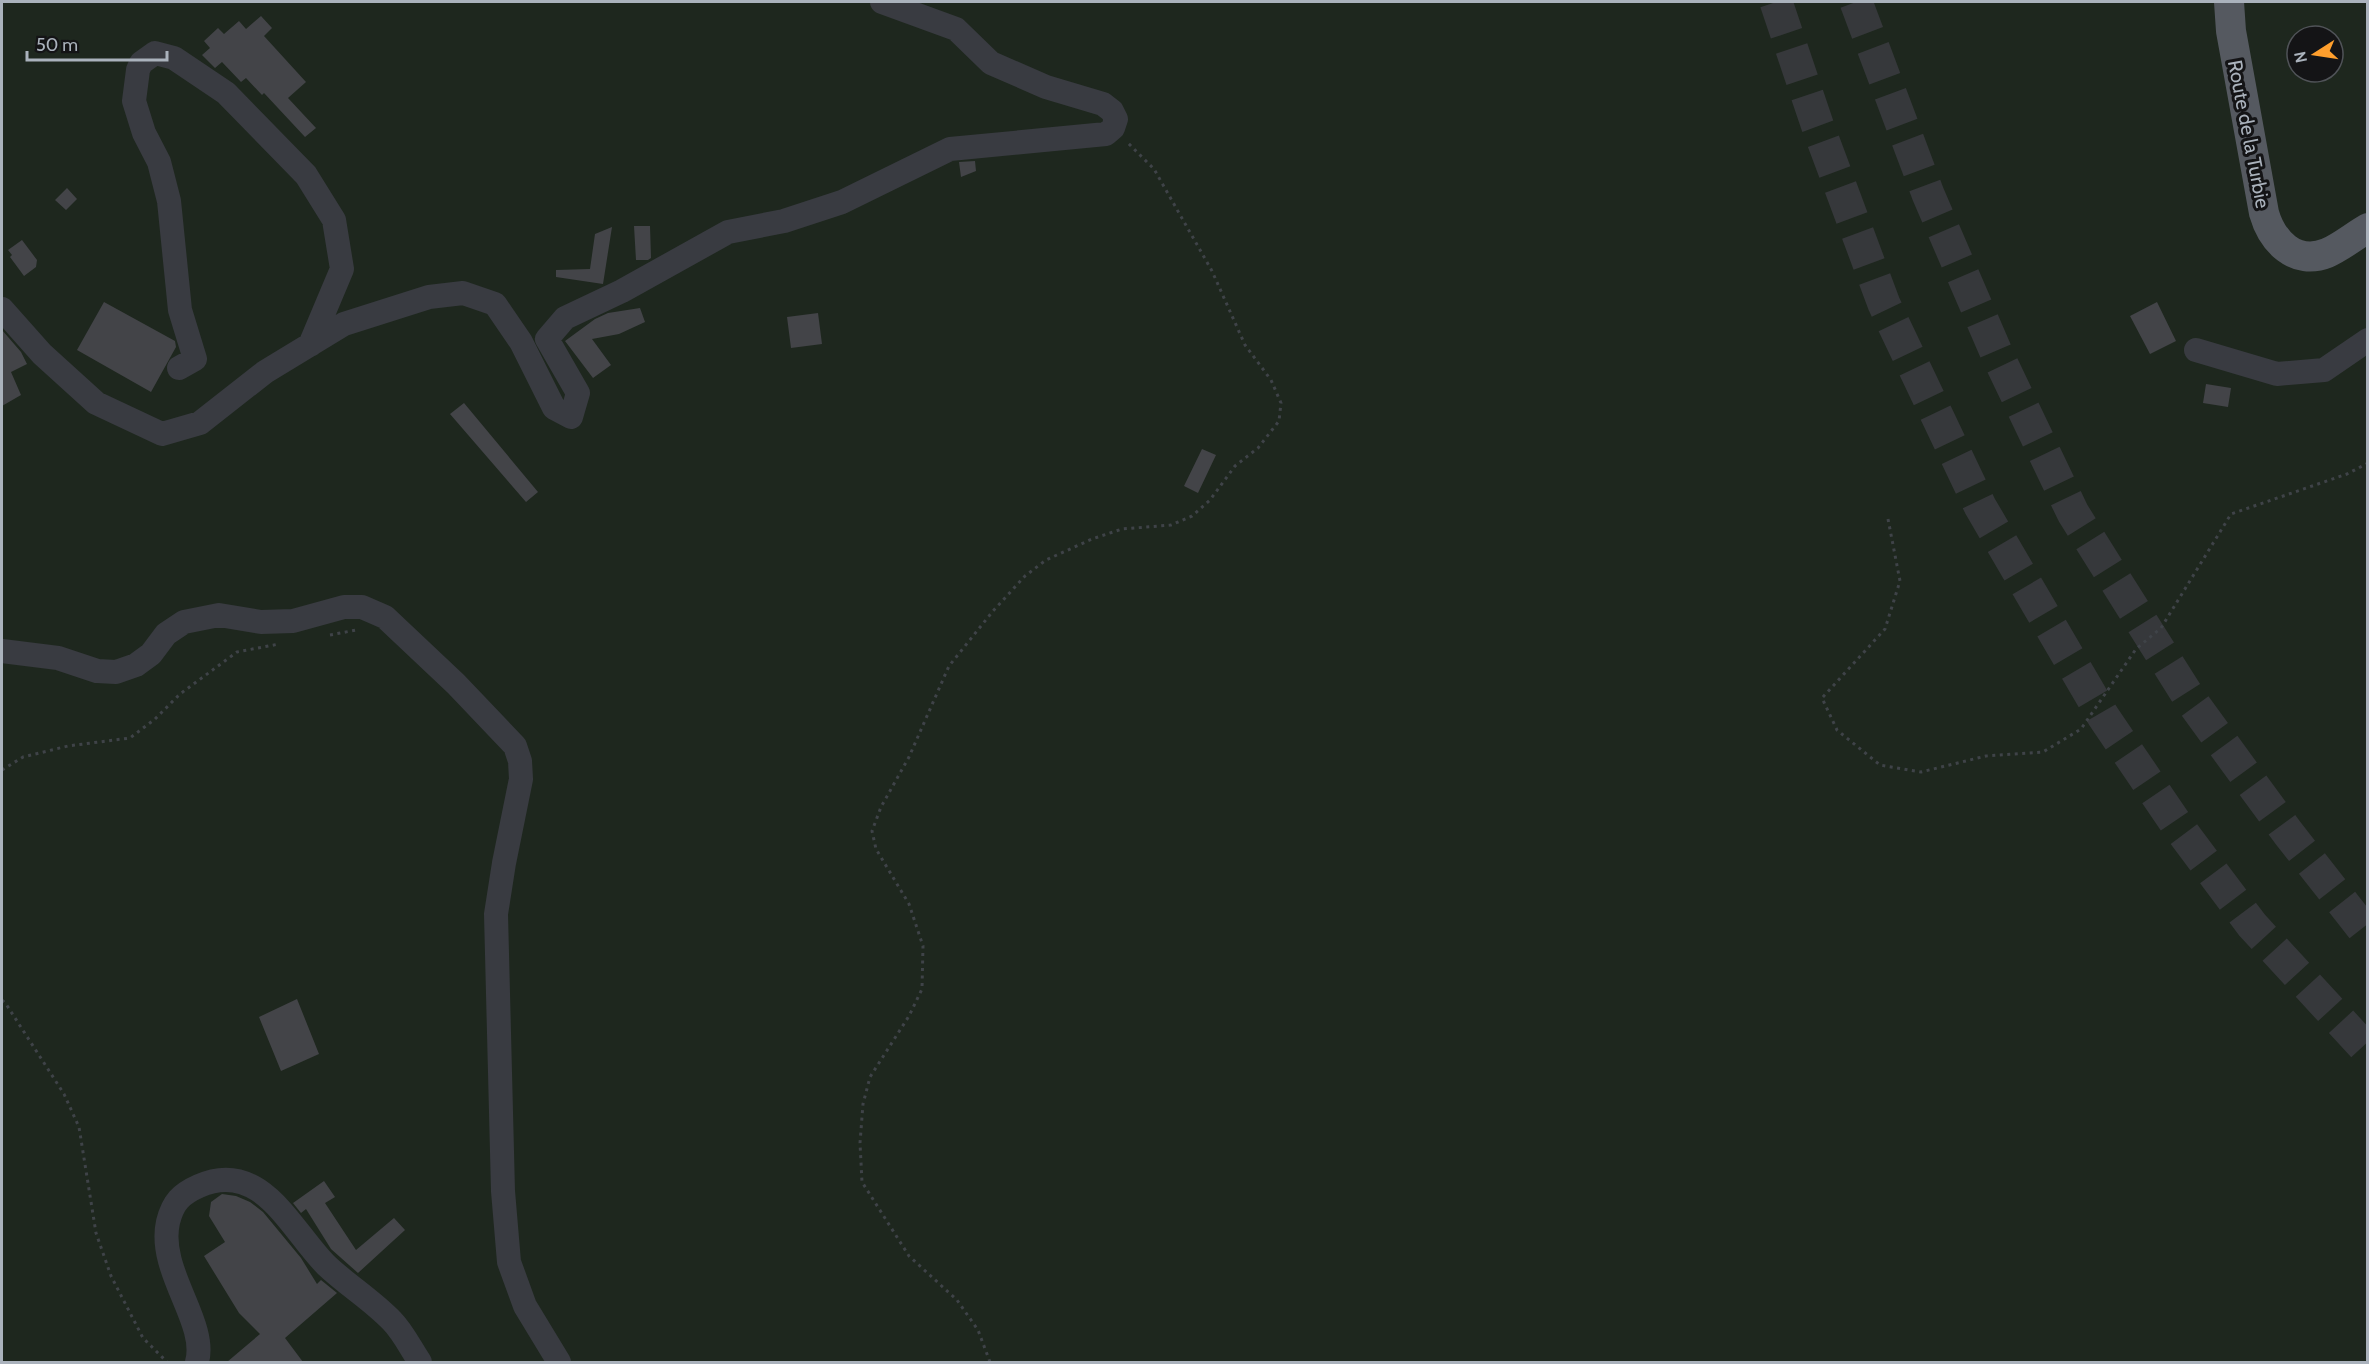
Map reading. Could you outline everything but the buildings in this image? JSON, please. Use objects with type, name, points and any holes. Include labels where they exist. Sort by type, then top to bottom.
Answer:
[{"type":"main road","name":"Route de la Turbie","points":[[2229,2],[2230,31],[2264,213],[2274,238],[2283,247],[2309,256],[2324,254],[2367,228]]},
{"type":"street","points":[[2,309],[42,354],[96,404],[162,434],[200,423],[265,372],[344,324],[429,297],[463,293],[495,304],[521,342],[554,408],[571,417],[578,393],[547,339],[565,318],[622,291],[728,232],[784,221],[842,202],[950,149],[1106,134],[1113,128],[1116,119],[1112,111],[1103,104],[1046,87],[991,63],[956,29],[882,2]]},
{"type":"street","points":[[179,368],[195,359],[180,310],[170,201],[159,162],[144,133],[134,101],[141,63],[155,53],[174,58],[226,93],[306,175],[334,220],[342,269],[310,345]]},
{"type":"street","points":[[2196,350],[2277,374],[2324,370],[2367,340]]},
{"type":"street","points":[[2,651],[58,658],[98,671],[116,672],[136,665],[151,654],[166,634],[184,622],[219,615],[261,622],[293,621],[344,607],[362,607],[385,617],[456,684],[515,746],[520,761],[521,779],[496,914],[503,1191],[509,1262],[525,1306],[559,1362]]},
{"type":"street","points":[[197,1362],[199,1355],[193,1321],[172,1271],[168,1222],[179,1196],[201,1185],[223,1180],[240,1181],[269,1196],[326,1264],[394,1322],[420,1362]]},
{"type":"path","points":[[990,1362],[978,1330],[957,1300],[909,1256],[862,1182],[860,1143],[863,1104],[870,1077],[909,1016],[922,989],[923,946],[909,904],[876,849],[872,831],[881,807],[909,757],[950,666],[993,611],[1025,576],[1046,560],[1092,539],[1122,529],[1170,525],[1192,516],[1210,500],[1235,466],[1258,448],[1279,421],[1281,403],[1271,380],[1245,345],[1212,271],[1154,169],[1113,128]]},
{"type":"path","points":[[1888,519],[1900,581],[1885,628],[1822,698],[1837,730],[1880,765],[1921,772],[1986,756],[2043,752],[2081,729],[2136,649],[2161,628],[2231,514],[2347,474],[2367,463]]},
{"type":"path","points":[[328,635],[359,629],[385,617]]},
{"type":"path","points":[[2,770],[23,757],[57,748],[130,738],[155,719],[180,694],[237,652],[282,644]]},
{"type":"path","points":[[2,1000],[63,1094],[79,1126],[96,1233],[111,1276],[143,1338],[167,1362]]},
{"type":"shaded area","points":[[2,2],[2367,2],[2367,1362],[2,1362]]},
{"type":"tunnel","points":[[1776,2],[1817,124],[1884,304],[1980,506],[2103,716],[2177,825],[2252,925],[2368,1051]]},
{"type":"tunnel","points":[[1856,2],[1928,194],[1996,352],[2073,513],[2190,699],[2288,833],[2368,935]]}]
